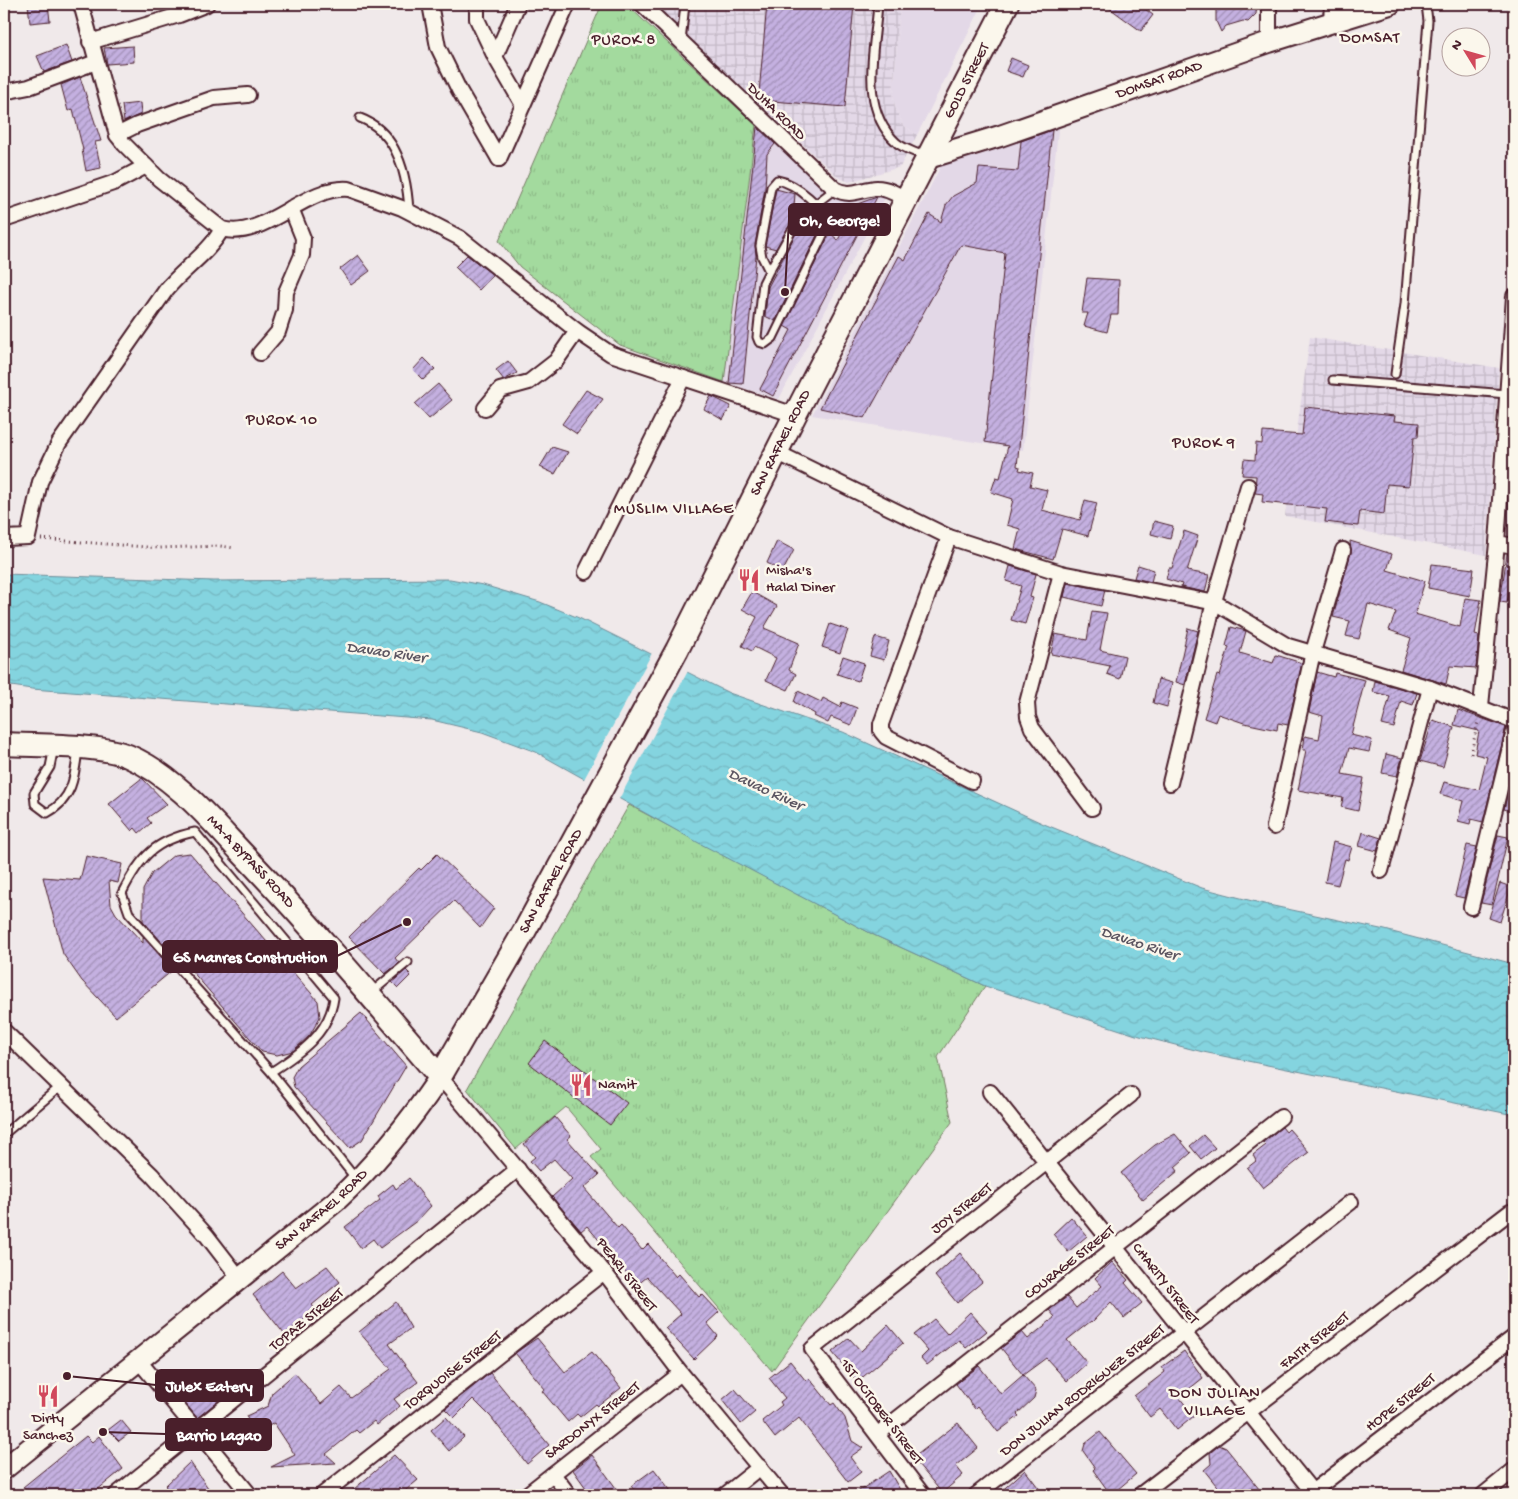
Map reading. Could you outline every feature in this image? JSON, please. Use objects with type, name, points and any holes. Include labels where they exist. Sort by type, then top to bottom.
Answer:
[{"type":"main road","name":"GOLD STREET","points":[[928,158],[1007,4]]},
{"type":"main road","name":"DOMSAT ROAD","points":[[928,158],[1000,136],[1269,42],[1331,13],[1390,4]]},
{"type":"main road","name":"SAN RAFAEL ROAD","points":[[4,1469],[241,1280],[358,1181],[396,1138],[440,1077],[493,988],[677,650],[776,452],[928,158]]},
{"type":"main road","name":"MA-A BYPASS ROAD","points":[[4,744],[100,749],[126,755],[165,779],[213,822],[286,899],[440,1077]]},
{"type":"street","points":[[80,4],[118,135],[146,166],[222,229],[230,232],[247,229],[318,195],[341,188],[349,189],[409,211],[460,238],[577,331],[611,354],[795,415]]},
{"type":"street","points":[[90,42],[179,15],[207,4]]},
{"type":"street","points":[[430,4],[438,47],[459,90],[499,159],[568,4]]},
{"type":"street","points":[[477,4],[477,19],[495,57],[524,105]]},
{"type":"street","points":[[495,57],[518,4]]},
{"type":"street","name":"DUHA ROAD","points":[[642,4],[834,189]]},
{"type":"street","points":[[1269,4],[1269,42]]},
{"type":"street","points":[[4,92],[29,87],[96,62]]},
{"type":"street","points":[[118,135],[137,124],[214,98],[248,95]]},
{"type":"street","points":[[4,220],[116,182],[146,166]]},
{"type":"street","points":[[834,189],[850,194],[876,188],[884,189],[907,200]]},
{"type":"street","points":[[260,353],[278,332],[285,310],[286,292],[302,255],[303,238],[291,208]]},
{"type":"street","points":[[4,538],[28,537],[40,482],[59,443],[166,290],[182,272],[216,241],[222,229]]},
{"type":"street","points":[[1481,706],[1497,543],[1508,485],[1507,394],[1514,296]]},
{"type":"street","points":[[485,408],[500,390],[528,382],[556,361],[577,331]]},
{"type":"street","points":[[586,572],[683,378]]},
{"type":"street","points":[[776,452],[949,537],[1061,572],[1216,603],[1288,646],[1430,688],[1481,706],[1514,721]]},
{"type":"street","points":[[1170,783],[1216,603],[1215,598],[1248,486]]},
{"type":"street","points":[[949,537],[881,724],[881,731],[886,737],[972,781]]},
{"type":"street","points":[[1497,543],[1514,546]]},
{"type":"street","points":[[1274,828],[1313,652],[1343,550]]},
{"type":"street","points":[[1061,572],[1028,703],[1028,717],[1032,728],[1092,808]]},
{"type":"street","points":[[1381,871],[1430,688]]},
{"type":"street","points":[[1472,906],[1514,731]]},
{"type":"street","points":[[4,1031],[152,1175],[207,1236],[241,1280]]},
{"type":"street","name":"PEARL STREET","points":[[440,1077],[604,1272],[681,1373],[782,1495]]},
{"type":"street","name":"CHARITY STREET","points":[[990,1092],[1312,1494]]},
{"type":"street","name":"JOY STREET","points":[[812,1349],[1131,1095]]},
{"type":"street","name":"COURAGE STREET","points":[[878,1434],[1281,1117]]},
{"type":"street","name":"TOPAZ STREET","points":[[116,1495],[518,1168]]},
{"type":"street","name":"DON JULIAN RODRIGUEZ STREET","points":[[976,1495],[1351,1202]]},
{"type":"street","name":"FAITH STREET","points":[[1140,1495],[1510,1212]]},
{"type":"street","name":"TORQUOISE STREET","points":[[322,1495],[604,1272]]},
{"type":"street","name":"HOPE STREET","points":[[1312,1494],[1514,1337]]},
{"type":"street","name":"1ST OCTOBER STREET","points":[[812,1349],[923,1495]]},
{"type":"street","points":[[139,1361],[250,1495]]},
{"type":"street","name":"SARDONYX STREET","points":[[526,1495],[681,1373]]},
{"type":"street","points":[[725,1495],[760,1468]]},
{"type":"street","points":[[1483,1495],[1514,1470]]},
{"type":"street","points":[[553,1474],[569,1495]]},
{"type":"lane","points":[[681,42],[685,4]]},
{"type":"lane","points":[[878,4],[871,89],[876,110],[885,128],[898,143],[928,158]]},
{"type":"lane","points":[[1395,374],[1405,304],[1428,21],[1426,4]]},
{"type":"lane","points":[[360,118],[385,133],[399,157],[407,185],[409,211]]},
{"type":"lane","points":[[769,271],[762,257],[760,246],[773,183],[777,180],[786,181],[815,204],[825,214],[827,227],[773,338],[765,344],[759,342],[757,337],[763,283],[791,232],[815,204],[834,189]]},
{"type":"lane","points":[[1334,380],[1507,394]]},
{"type":"lane","points":[[54,747],[50,767],[34,793],[35,804],[47,813],[60,805],[69,793],[78,748]]},
{"type":"lane","points":[[271,1072],[315,1038],[332,1013],[334,998],[196,832],[177,835],[152,849],[135,867],[122,893],[129,913],[271,1072],[358,1181]]},
{"type":"lane","points":[[369,994],[408,962]]},
{"type":"lane","points":[[4,1134],[61,1086]]},
{"type":"path","points":[[28,537],[159,548],[220,546],[235,548]]},
{"type":"path","points":[[1470,754],[1481,706]]},
{"type":"shaded area","points":[[652,4],[900,4],[893,94],[895,107],[903,125],[917,135],[900,167],[849,182],[838,177]]},
{"type":"shaded area","points":[[900,4],[983,4],[917,135],[903,125],[895,107],[893,94]]},
{"type":"shaded area","points":[[1059,122],[1023,450],[812,415],[941,166],[986,153]]},
{"type":"shaded area","points":[[756,125],[840,201],[875,192],[886,196],[779,399],[724,382]]},
{"type":"shaded area","points":[[1310,337],[1499,368],[1486,555],[1285,516]]},
{"type":"green space","points":[[602,4],[626,4],[756,125],[724,382],[620,345],[520,267],[499,241]]},
{"type":"green space","points":[[629,805],[874,935],[985,986],[938,1057],[952,1122],[772,1371],[591,1157],[601,1149],[566,1107],[516,1149],[467,1089]]},
{"type":"water","name":"Davao River","points":[[4,574],[214,581],[450,579],[483,585],[540,602],[579,618],[729,693],[843,732],[1044,824],[1202,888],[1264,904],[1385,930],[1514,964],[1514,1115],[1203,1052],[1136,1035],[985,986],[874,935],[697,842],[536,752],[482,732],[432,720],[32,689],[4,685]]},
{"type":"pier","points":[[652,653],[688,671],[618,801],[583,781]]},
{"type":"building","points":[[28,4],[48,4],[50,21],[30,23]]},
{"type":"building","points":[[767,4],[854,4],[845,107],[760,100],[760,91],[759,93]]},
{"type":"building","points":[[1104,4],[1138,4],[1153,15],[1141,31]]},
{"type":"building","points":[[1216,4],[1257,4],[1256,14],[1248,22],[1243,21],[1226,26],[1221,32],[1216,21]]},
{"type":"building","points":[[66,45],[72,62],[44,72],[37,56]]},
{"type":"building","points":[[133,46],[134,62],[107,64],[104,48]]},
{"type":"building","points":[[1011,58],[1028,65],[1023,77],[1006,71]]},
{"type":"building","points":[[80,77],[101,141],[95,142],[101,168],[86,171],[73,109],[68,111],[61,85]]},
{"type":"building","points":[[140,103],[141,114],[124,122],[122,105]]},
{"type":"building","points":[[757,127],[775,144],[767,154],[765,188],[755,245],[756,256],[743,384],[729,383]]},
{"type":"building","points":[[1052,130],[1017,466],[1020,467],[1019,470],[1033,473],[1030,486],[1047,490],[1042,510],[1080,520],[1085,500],[1097,503],[1088,536],[1062,529],[1053,559],[1015,549],[1020,529],[1007,525],[1013,499],[991,492],[996,477],[1000,478],[1008,446],[985,442],[1005,253],[961,245],[865,418],[820,408],[899,256],[905,260],[929,214],[941,222],[946,205],[953,196],[977,183],[979,168],[1018,171],[1021,141]]},
{"type":"building","points":[[776,189],[795,194],[794,206],[800,211],[776,249],[765,246]]},
{"type":"building","points":[[877,197],[773,396],[760,389],[791,330],[784,326],[830,233],[838,240],[852,213],[843,209]]},
{"type":"building","points":[[809,218],[821,227],[775,321],[765,316],[768,287],[795,235]]},
{"type":"building","points":[[358,255],[370,271],[351,285],[340,269]]},
{"type":"building","points":[[467,255],[493,275],[479,290],[455,267]]},
{"type":"building","points":[[1087,278],[1119,280],[1118,315],[1111,315],[1107,332],[1084,326],[1088,313],[1082,313]]},
{"type":"building","points":[[424,358],[435,369],[423,380],[413,370]]},
{"type":"building","points":[[508,361],[517,373],[504,380],[496,370]]},
{"type":"building","points":[[438,384],[452,400],[429,419],[415,404]]},
{"type":"building","points":[[586,390],[603,399],[577,434],[562,424]]},
{"type":"building","points":[[711,396],[731,406],[723,420],[704,409]]},
{"type":"building","points":[[1305,407],[1395,416],[1394,421],[1419,423],[1418,437],[1414,437],[1409,486],[1387,484],[1384,514],[1360,511],[1358,526],[1325,522],[1327,509],[1262,502],[1263,494],[1255,493],[1256,476],[1242,475],[1244,459],[1255,460],[1256,443],[1262,444],[1263,432],[1302,435]]},
{"type":"building","points":[[552,447],[568,452],[555,474],[540,467]]},
{"type":"building","points":[[1154,521],[1173,526],[1170,539],[1151,534]]},
{"type":"building","points":[[1184,531],[1198,536],[1187,571],[1209,575],[1205,592],[1181,587],[1182,584],[1166,579],[1169,568],[1172,568]]},
{"type":"building","points":[[777,541],[794,550],[783,571],[767,563]]},
{"type":"building","points":[[1350,541],[1392,554],[1387,570],[1425,581],[1415,614],[1460,627],[1465,598],[1481,600],[1475,635],[1479,636],[1476,668],[1450,666],[1446,684],[1401,670],[1411,638],[1389,630],[1396,612],[1368,604],[1359,639],[1346,636],[1350,621],[1333,617],[1351,552]]},
{"type":"building","points":[[1507,554],[1514,555],[1514,584],[1510,581],[1507,603],[1500,602]]},
{"type":"building","points":[[1432,564],[1474,569],[1470,596],[1428,588]]},
{"type":"building","points":[[1138,565],[1154,570],[1151,582],[1134,578]]},
{"type":"building","points":[[1010,566],[1036,574],[1030,597],[1033,598],[1025,624],[1011,620],[1021,586],[1006,581]]},
{"type":"building","points":[[1067,583],[1105,590],[1101,606],[1064,597]]},
{"type":"building","points":[[752,592],[777,606],[764,628],[799,643],[789,670],[796,674],[788,690],[766,680],[776,658],[754,647],[752,651],[742,646],[757,617],[742,609]]},
{"type":"building","points":[[1092,611],[1107,613],[1100,650],[1125,656],[1120,679],[1107,674],[1110,666],[1051,654],[1055,634],[1087,640]]},
{"type":"building","points":[[830,624],[848,630],[840,653],[822,647]]},
{"type":"building","points":[[1231,627],[1246,631],[1240,653],[1273,663],[1276,655],[1302,663],[1288,725],[1278,723],[1277,730],[1244,723],[1218,714],[1215,722],[1204,718],[1217,675],[1220,676],[1229,647],[1226,646]]},
{"type":"building","points":[[1188,628],[1198,631],[1185,685],[1176,682]]},
{"type":"building","points":[[875,637],[889,641],[884,660],[870,656]]},
{"type":"building","points":[[843,656],[864,663],[858,681],[837,674]]},
{"type":"building","points":[[1317,672],[1334,677],[1335,673],[1365,680],[1351,735],[1372,740],[1369,752],[1349,748],[1342,774],[1364,778],[1358,811],[1341,807],[1343,798],[1298,790],[1306,750],[1303,750],[1305,736],[1319,739],[1323,716],[1309,712]]},
{"type":"building","points":[[1158,679],[1172,683],[1167,707],[1153,703]]},
{"type":"building","points":[[1375,681],[1417,693],[1413,705],[1401,701],[1394,728],[1382,725],[1390,696],[1373,692]]},
{"type":"building","points":[[798,691],[821,702],[823,698],[840,707],[842,702],[857,708],[851,725],[831,717],[828,723],[814,716],[815,714],[794,702]]},
{"type":"building","points":[[1458,710],[1506,727],[1483,822],[1471,819],[1470,824],[1458,821],[1463,801],[1440,794],[1444,782],[1479,790],[1487,757],[1475,754],[1479,731],[1454,725]]},
{"type":"building","points":[[1433,720],[1454,727],[1443,767],[1420,761]]},
{"type":"building","points":[[1386,754],[1402,758],[1397,776],[1382,773]]},
{"type":"building","points":[[1514,767],[1514,812],[1504,809]]},
{"type":"building","points":[[142,778],[167,804],[147,818],[151,823],[139,833],[135,828],[132,831],[109,804]]},
{"type":"building","points":[[1363,832],[1381,838],[1377,851],[1359,846]]},
{"type":"building","points":[[1498,835],[1508,837],[1492,905],[1481,903]]},
{"type":"building","points":[[1333,842],[1352,847],[1348,860],[1345,859],[1338,885],[1325,882]]},
{"type":"building","points":[[1467,845],[1477,847],[1464,898],[1455,896]]},
{"type":"building","points":[[190,853],[318,1001],[320,1017],[310,1035],[293,1051],[277,1055],[262,1052],[184,962],[181,964],[143,921],[143,890],[152,873],[174,855]]},
{"type":"building","points":[[437,854],[494,908],[480,928],[454,901],[395,958],[399,963],[385,974],[349,937],[419,868],[421,870]]},
{"type":"building","points":[[86,856],[122,864],[118,883],[109,881],[111,905],[116,914],[143,943],[143,937],[173,970],[116,1017],[82,981],[63,954],[43,877],[80,880]]},
{"type":"building","points":[[1500,883],[1511,887],[1500,922],[1489,918]]},
{"type":"building","points":[[406,970],[411,975],[398,988],[392,982]]},
{"type":"building","points":[[361,1013],[406,1066],[362,1140],[350,1148],[294,1087],[292,1077],[298,1066]]},
{"type":"building","points":[[545,1041],[627,1103],[610,1125],[529,1063]]},
{"type":"building","points":[[555,1117],[571,1136],[567,1139],[599,1175],[584,1188],[618,1228],[621,1225],[642,1250],[648,1244],[676,1277],[679,1274],[699,1297],[702,1294],[719,1312],[707,1323],[718,1336],[694,1359],[665,1328],[681,1314],[647,1277],[637,1285],[587,1226],[581,1231],[552,1197],[572,1179],[554,1159],[539,1171],[530,1161],[535,1157],[524,1144]]},
{"type":"building","points":[[1282,1127],[1286,1132],[1289,1129],[1309,1152],[1263,1188],[1247,1168],[1256,1161],[1253,1155],[1266,1145],[1263,1142]]},
{"type":"building","points":[[1175,1134],[1191,1153],[1175,1167],[1178,1171],[1143,1200],[1121,1173],[1155,1145]]},
{"type":"building","points":[[1203,1135],[1215,1148],[1201,1159],[1190,1146]]},
{"type":"building","points":[[409,1178],[431,1206],[418,1220],[380,1248],[373,1239],[361,1248],[345,1227],[380,1200],[378,1196],[393,1184],[396,1189]]},
{"type":"building","points":[[1071,1217],[1087,1236],[1068,1252],[1053,1234]]},
{"type":"building","points":[[960,1253],[982,1282],[957,1303],[935,1276]]},
{"type":"building","points":[[1112,1262],[1128,1280],[1125,1283],[1142,1303],[1124,1318],[1111,1302],[1092,1322],[1067,1340],[1087,1363],[1067,1381],[1046,1358],[1023,1375],[1001,1348],[1022,1332],[1028,1339],[1055,1317],[1049,1310],[1067,1297],[1076,1308],[1102,1286],[1095,1278]]},
{"type":"building","points":[[327,1266],[340,1282],[312,1305],[316,1310],[285,1335],[253,1295],[282,1271],[296,1288]]},
{"type":"building","points":[[396,1302],[411,1328],[389,1344],[418,1382],[394,1399],[400,1406],[377,1425],[374,1421],[359,1433],[356,1430],[326,1454],[336,1463],[271,1467],[295,1455],[274,1423],[255,1434],[246,1416],[268,1406],[272,1393],[295,1373],[321,1404],[341,1387],[351,1398],[391,1369],[359,1332]]},
{"type":"building","points":[[970,1312],[987,1331],[966,1348],[959,1340],[927,1365],[921,1358],[928,1351],[914,1335],[934,1319],[947,1334]]},
{"type":"building","points":[[888,1325],[903,1343],[857,1382],[832,1352],[849,1338],[861,1351]]},
{"type":"building","points":[[537,1338],[565,1372],[592,1352],[621,1388],[598,1406],[596,1404],[580,1417],[577,1414],[568,1422],[542,1391],[545,1389],[515,1353]]},
{"type":"building","points":[[1184,1351],[1203,1378],[1179,1397],[1194,1416],[1177,1430],[1160,1409],[1150,1417],[1134,1396],[1165,1372],[1162,1367]]},
{"type":"building","points":[[790,1361],[806,1381],[809,1378],[831,1405],[834,1403],[845,1418],[852,1441],[863,1448],[850,1457],[861,1472],[848,1482],[799,1418],[775,1438],[762,1421],[782,1405],[780,1402],[785,1398],[769,1378]]},
{"type":"building","points":[[979,1366],[1001,1394],[1023,1375],[1036,1390],[1034,1398],[1017,1414],[1019,1416],[998,1432],[978,1406],[975,1409],[956,1384]]},
{"type":"building","points":[[490,1373],[549,1445],[527,1464],[491,1417],[473,1399],[454,1418],[445,1409]]},
{"type":"building","points":[[199,1374],[219,1400],[197,1418],[178,1395]]},
{"type":"building","points":[[735,1389],[755,1412],[741,1424],[722,1400]]},
{"type":"building","points":[[446,1417],[464,1437],[449,1451],[431,1430]]},
{"type":"building","points":[[121,1420],[131,1432],[119,1441],[108,1430]]},
{"type":"building","points":[[958,1423],[978,1448],[956,1466],[963,1475],[942,1493],[913,1458]]},
{"type":"building","points":[[1100,1432],[1136,1474],[1111,1495],[1093,1470],[1095,1468],[1083,1451],[1085,1444]]},
{"type":"building","points":[[86,1436],[92,1442],[99,1436],[123,1469],[91,1495],[29,1495],[23,1487]]},
{"type":"building","points":[[1219,1445],[1226,1448],[1264,1495],[1224,1495],[1204,1470],[1211,1464],[1210,1453]]},
{"type":"building","points":[[394,1455],[418,1480],[400,1495],[347,1495]]},
{"type":"building","points":[[592,1455],[616,1488],[605,1495],[591,1495],[573,1470]]},
{"type":"building","points":[[190,1462],[213,1495],[175,1495],[165,1486]]},
{"type":"building","points":[[654,1469],[674,1495],[638,1495],[631,1486]]},
{"type":"building","points":[[1025,1470],[1044,1495],[997,1495]]},
{"type":"building","points":[[889,1471],[903,1495],[853,1495]]},
{"type":"place","name":"Oh, George!","points":[[785,292]]},
{"type":"place","name":"Misha's Halal Diner","points":[[749,580]]},
{"type":"place","name":"GS Manres Construction","points":[[407,922]]},
{"type":"place","name":"Namit","points":[[581,1085]]},
{"type":"place","name":"Julex Eatery","points":[[67,1376]]},
{"type":"place","name":"Dirty Sanchez","points":[[48,1396]]},
{"type":"place","name":"Barrio Lagao","points":[[103,1432]]},
{"type":"district","name":"DOMSAT","points":[[1370,39]]},
{"type":"district","name":"PUROK 8","points":[[624,41]]},
{"type":"district","name":"PUROK 10","points":[[282,421]]},
{"type":"district","name":"PUROK 9","points":[[1204,444]]},
{"type":"district","name":"MUSLIM VILLAGE","points":[[674,510]]},
{"type":"district","name":"DON JULIAN VILLAGE","points":[[1215,1403]]}]
